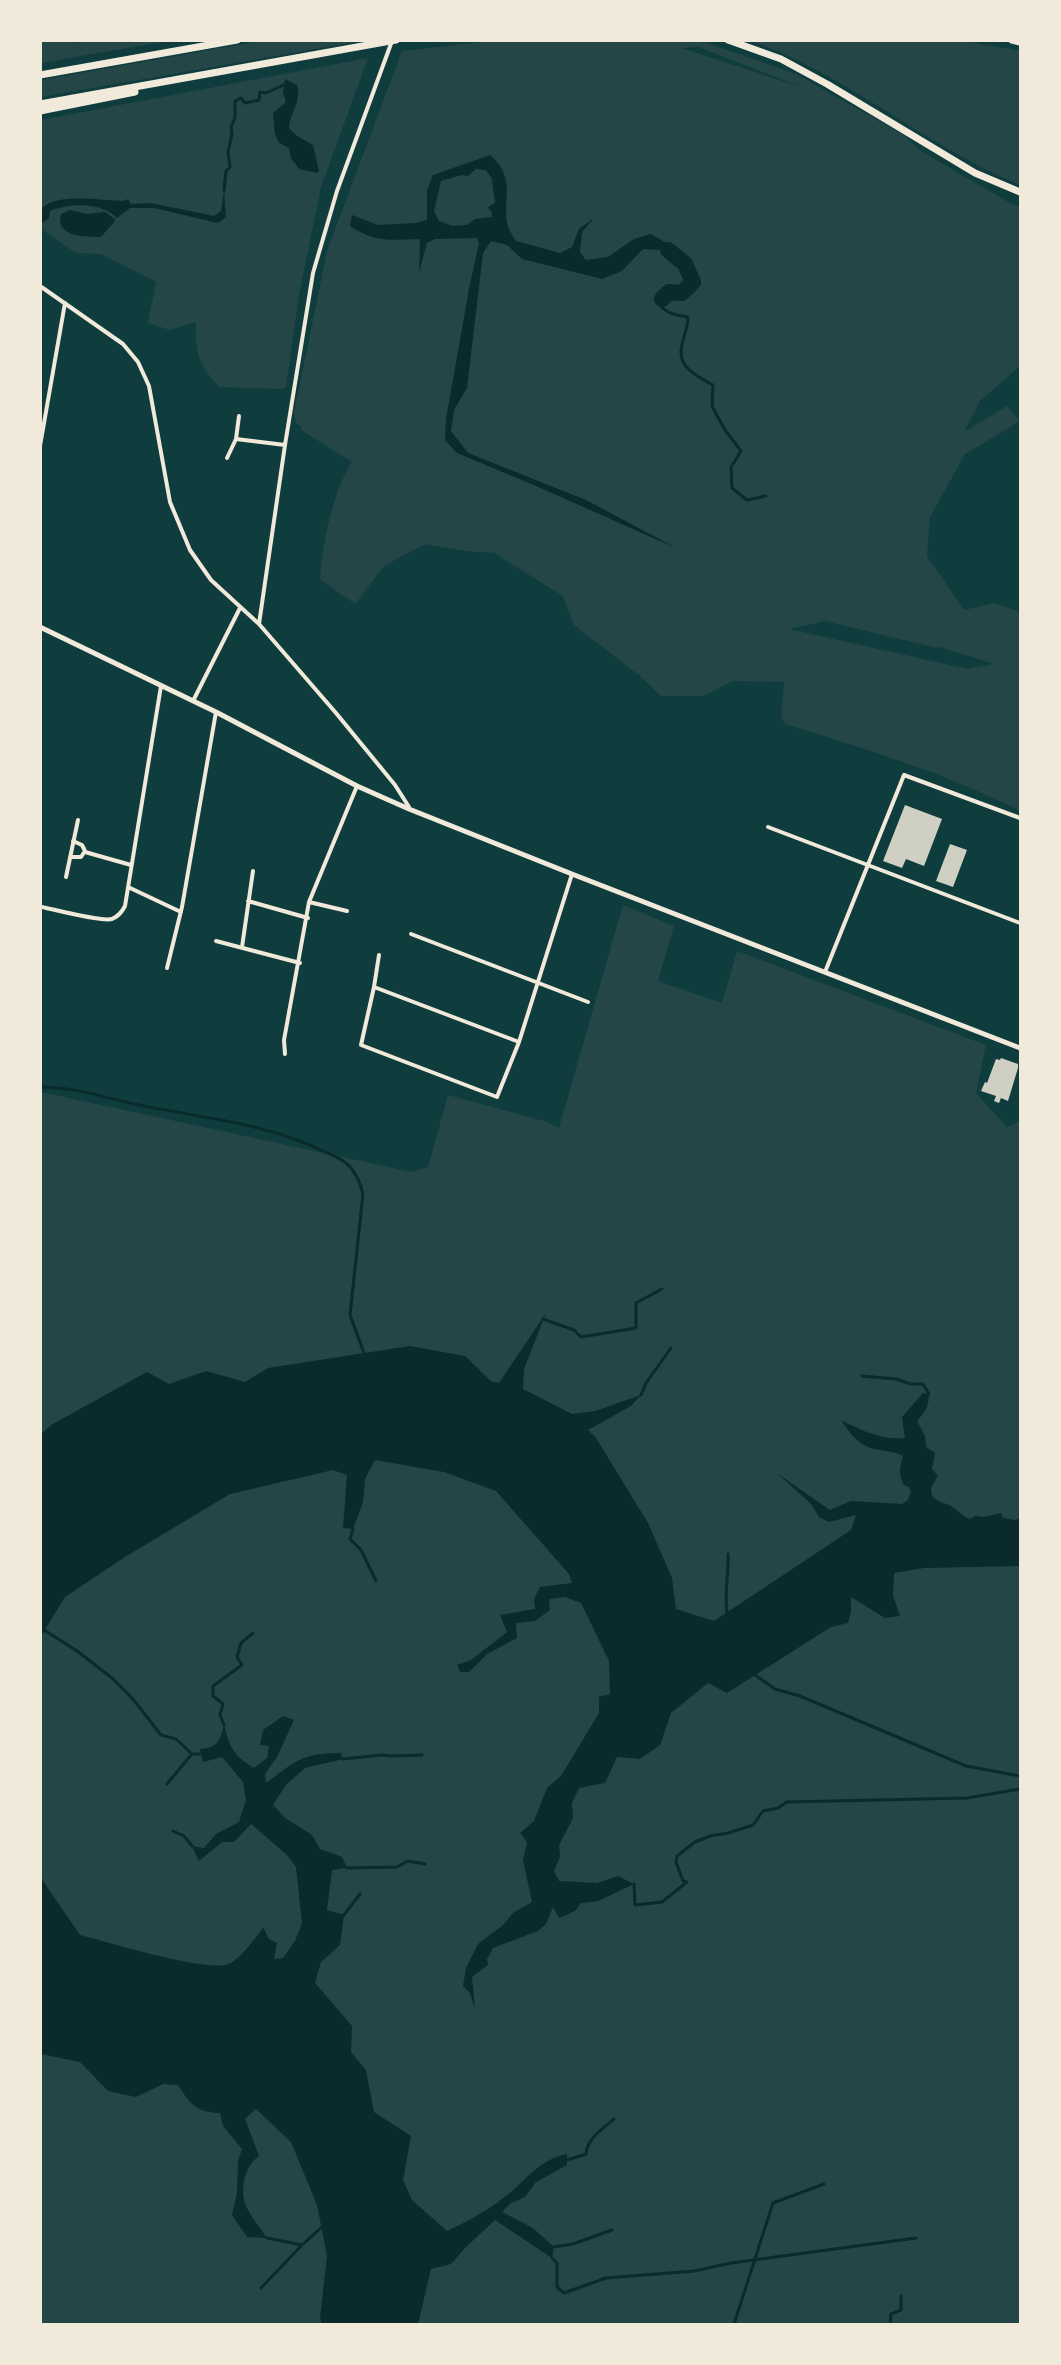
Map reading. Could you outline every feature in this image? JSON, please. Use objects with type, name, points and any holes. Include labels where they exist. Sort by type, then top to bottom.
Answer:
[{"type":"highway","points":[[40,75],[237,40]]},
{"type":"highway","points":[[40,111],[394,40]]},
{"type":"highway","points":[[728,40],[781,59],[975,173],[1020,192]]},
{"type":"highway","points":[[1012,40],[1020,42]]},
{"type":"highway","points":[[40,104],[305,57]]},
{"type":"main road","points":[[40,627],[216,712],[357,786],[409,809],[1020,1048]]},
{"type":"street","points":[[259,624],[313,273],[337,191],[394,40]]},
{"type":"street","points":[[40,286],[123,344],[138,362],[149,386],[167,486],[178,525],[190,550],[205,572],[259,624],[382,769],[409,809]]},
{"type":"street","points":[[40,446],[65,303]]},
{"type":"street","points":[[227,459],[236,439],[239,416]]},
{"type":"street","points":[[236,439],[285,445]]},
{"type":"street","points":[[193,702],[240,608]]},
{"type":"street","points":[[42,908],[106,920],[118,916],[125,906],[161,686]]},
{"type":"street","points":[[167,968],[181,912],[216,712]]},
{"type":"street","points":[[825,973],[904,776],[1020,818]]},
{"type":"street","points":[[285,1054],[284,1040],[300,963],[309,902],[357,786]]},
{"type":"street","points":[[66,877],[78,820]]},
{"type":"street","points":[[768,827],[1020,922]]},
{"type":"street","points":[[73,842],[82,845],[84,852]]},
{"type":"street","points":[[84,852],[131,865]]},
{"type":"street","points":[[70,857],[78,858],[84,852]]},
{"type":"street","points":[[242,947],[253,871]]},
{"type":"street","points":[[379,955],[361,1045],[497,1097],[519,1042],[572,874]]},
{"type":"street","points":[[128,887],[181,912]]},
{"type":"street","points":[[248,901],[308,918]]},
{"type":"street","points":[[309,902],[347,911]]},
{"type":"street","points":[[411,934],[588,1002]]},
{"type":"street","points":[[216,941],[300,963]]},
{"type":"street","points":[[374,987],[519,1042]]},
{"type":"shaded area","points":[[91,40],[169,41],[41,63],[41,41],[73,41],[75,43]]},
{"type":"shaded area","points":[[500,40],[702,41],[798,75],[902,134],[921,151],[1020,207],[1020,366],[980,401],[964,432],[1007,406],[1019,420],[965,454],[930,517],[927,556],[964,610],[995,603],[1020,612],[1020,811],[934,773],[785,724],[781,716],[784,682],[732,681],[704,696],[661,696],[640,676],[574,625],[563,596],[494,553],[425,544],[384,566],[355,604],[320,579],[323,551],[334,503],[339,487],[352,462],[301,430],[301,426],[296,423],[294,413],[327,251],[402,51]],"holes":[[[698,47],[807,89],[682,48]],[[825,621],[937,648],[937,646],[994,664],[968,669],[789,629]]]},
{"type":"shaded area","points":[[959,40],[1020,51],[1020,185],[950,150],[839,82],[781,53],[750,41]]},
{"type":"shaded area","points":[[260,41],[362,41],[41,97],[41,80]]},
{"type":"shaded area","points":[[368,58],[321,187],[299,295],[286,387],[281,389],[220,387],[199,358],[196,322],[170,330],[148,323],[156,282],[101,254],[76,253],[41,229],[41,120]]},
{"type":"shaded area","points":[[285,79],[297,85],[298,91],[289,128],[297,136],[313,145],[319,171],[317,173],[299,169],[291,158],[289,148],[279,143],[275,134],[273,113],[286,102],[283,93]]},
{"type":"shaded area","points":[[490,155],[498,163],[506,180],[507,223],[516,241],[560,253],[572,247],[579,229],[594,218],[582,232],[580,252],[586,260],[608,257],[634,239],[651,234],[675,248],[685,264],[660,250],[643,249],[622,271],[602,279],[522,259],[507,245],[491,241],[483,253],[467,388],[454,410],[451,431],[468,453],[586,500],[678,549],[457,453],[445,440],[446,419],[479,243],[477,238],[435,239],[427,243],[419,272],[420,239],[376,238],[350,226],[352,215],[378,225],[416,223],[427,220],[427,190],[433,175]],"holes":[[[476,169],[486,170],[492,179],[495,203],[488,207],[492,217],[475,219],[467,225],[453,226],[439,221],[434,211],[441,181],[461,175],[468,176]]]},
{"type":"shaded area","points":[[224,191],[226,217],[218,223],[154,208],[130,208],[117,218],[103,209],[76,205],[50,211],[49,218],[41,224],[41,209],[49,204],[69,199],[124,201],[128,199],[131,204],[150,203],[214,216],[221,211]]},
{"type":"shaded area","points":[[70,210],[87,214],[105,212],[115,219],[101,237],[80,236],[67,231],[60,222],[61,214]]},
{"type":"shaded area","points":[[623,905],[674,926],[658,981],[722,1003],[737,951],[986,1045],[976,1093],[1007,1127],[1020,1121],[1020,2324],[41,2324],[41,1092],[412,1172],[428,1167],[448,1095],[544,1121],[559,1128]]},
{"type":"shaded area","points":[[546,1313],[524,1369],[523,1389],[572,1414],[595,1411],[641,1395],[631,1406],[588,1430],[596,1438],[648,1523],[672,1578],[676,1609],[714,1621],[851,1530],[856,1515],[829,1522],[819,1517],[812,1505],[778,1474],[830,1510],[851,1501],[902,1504],[908,1500],[911,1492],[909,1487],[904,1485],[900,1474],[903,1456],[866,1446],[852,1435],[841,1420],[880,1436],[905,1438],[902,1417],[923,1393],[929,1394],[928,1402],[917,1421],[925,1436],[926,1447],[935,1453],[932,1469],[938,1476],[931,1488],[932,1496],[970,1519],[975,1516],[983,1517],[1001,1513],[1003,1518],[1015,1520],[1020,1518],[1020,1566],[924,1568],[894,1573],[893,1596],[900,1616],[885,1618],[851,1597],[848,1623],[831,1627],[727,1693],[708,1683],[671,1713],[660,1745],[640,1759],[617,1757],[605,1783],[579,1788],[572,1803],[573,1818],[559,1845],[560,1857],[554,1871],[559,1881],[597,1883],[618,1876],[634,1884],[598,1901],[581,1903],[575,1911],[559,1918],[553,1907],[546,1924],[538,1931],[493,1948],[487,1959],[488,1965],[472,1977],[475,2009],[470,1993],[463,1986],[466,1968],[478,1944],[503,1925],[513,1913],[532,1902],[523,1860],[527,1842],[520,1833],[534,1821],[547,1788],[561,1776],[599,1713],[599,1697],[610,1694],[609,1661],[581,1603],[565,1597],[549,1599],[550,1610],[535,1621],[516,1623],[517,1638],[487,1654],[469,1672],[460,1672],[457,1665],[471,1660],[507,1632],[500,1615],[535,1609],[534,1599],[540,1587],[572,1583],[569,1574],[496,1491],[444,1472],[375,1460],[365,1479],[363,1502],[353,1529],[343,1528],[347,1475],[333,1470],[230,1494],[125,1557],[65,1597],[41,1636],[41,1434],[51,1425],[147,1372],[169,1384],[206,1371],[245,1382],[268,1368],[410,1346],[465,1356],[491,1381],[499,1383]]},
{"type":"shaded area","points":[[283,1716],[294,1720],[277,1757],[265,1774],[266,1783],[293,1764],[308,1757],[341,1753],[343,1759],[305,1768],[286,1785],[273,1805],[285,1818],[312,1835],[320,1849],[342,1857],[347,1868],[332,1870],[327,1910],[344,1915],[340,1945],[321,1962],[315,1983],[352,2026],[351,2052],[366,2070],[374,2112],[411,2136],[403,2180],[412,2200],[447,2231],[496,2203],[543,2164],[567,2154],[567,2165],[536,2182],[525,2197],[511,2203],[502,2212],[533,2228],[554,2247],[552,2258],[495,2220],[451,2264],[431,2269],[418,2324],[322,2324],[320,2318],[327,2256],[317,2205],[291,2142],[256,2109],[245,2119],[259,2156],[248,2170],[243,2194],[248,2210],[267,2238],[247,2237],[232,2215],[237,2193],[238,2161],[242,2149],[223,2126],[220,2113],[205,2111],[194,2106],[178,2085],[163,2084],[136,2097],[108,2091],[80,2062],[41,2054],[41,1878],[80,1935],[180,1961],[218,1966],[229,1964],[238,1958],[263,1927],[269,1939],[277,1943],[274,1959],[283,1958],[295,1941],[302,1923],[296,1867],[287,1855],[251,1824],[234,1842],[222,1842],[199,1861],[192,1846],[204,1848],[216,1834],[239,1822],[246,1800],[243,1782],[222,1757],[203,1762],[200,1749],[211,1747],[217,1742],[224,1725],[233,1750],[254,1768],[267,1758],[269,1746],[260,1745],[263,1730]]},
{"type":"building","points":[[905,805],[942,819],[924,866],[906,859],[902,868],[883,861]]},
{"type":"building","points":[[950,844],[967,850],[953,887],[936,881]]},
{"type":"building","points":[[1001,1058],[1018,1064],[1018,1068],[1008,1101],[1001,1098],[999,1103],[994,1101],[996,1096],[981,1091],[985,1082],[987,1083],[996,1059]]},
{"type":"waterway","points":[[224,191],[226,171],[230,167],[228,152],[232,134],[231,127],[235,118],[235,101],[241,98],[245,103],[259,100],[260,92],[266,93],[286,84]]},
{"type":"waterway","points":[[662,299],[669,292],[682,293],[693,282],[685,264],[668,250]]},
{"type":"waterway","points":[[662,299],[659,303],[665,310],[688,317],[681,351],[684,363],[691,372],[713,385],[712,406],[725,430],[741,451],[731,467],[732,488],[747,500],[766,496]]},
{"type":"waterway","points":[[40,1087],[78,1091],[139,1105],[234,1122],[303,1142],[346,1163],[357,1177],[363,1194],[350,1315],[364,1353]]},
{"type":"waterway","points":[[543,1319],[574,1330],[581,1337],[636,1328],[636,1303],[662,1289]]},
{"type":"waterway","points":[[641,1395],[646,1383],[671,1348]]},
{"type":"waterway","points":[[862,1376],[923,1384],[929,1394]]},
{"type":"waterway","points":[[353,1529],[350,1539],[361,1550],[376,1581]]},
{"type":"waterway","points":[[727,1613],[728,1554]]},
{"type":"waterway","points":[[44,1630],[77,1651],[112,1678],[132,1698],[161,1735],[176,1739],[192,1754]]},
{"type":"waterway","points":[[224,1725],[220,1715],[223,1704],[213,1696],[213,1686],[242,1665],[237,1657],[241,1643],[253,1633]]},
{"type":"waterway","points":[[755,1675],[775,1689],[800,1696],[966,1766],[1020,1776]]},
{"type":"waterway","points":[[167,1784],[192,1754],[201,1754]]},
{"type":"waterway","points":[[343,1759],[382,1755],[422,1755]]},
{"type":"waterway","points":[[634,1884],[635,1905],[662,1902],[687,1882],[683,1881],[676,1862],[677,1856],[695,1842],[753,1825],[763,1811],[778,1808],[787,1802],[967,1798],[1020,1789]]},
{"type":"waterway","points":[[173,1831],[184,1836],[192,1846]]},
{"type":"waterway","points":[[347,1868],[397,1867],[408,1861],[425,1864]]},
{"type":"waterway","points":[[344,1915],[360,1894]]},
{"type":"waterway","points":[[567,2160],[586,2154],[592,2139],[614,2119]]},
{"type":"waterway","points":[[734,2324],[773,2203],[824,2184]]},
{"type":"waterway","points":[[267,2238],[302,2245],[322,2227]]},
{"type":"waterway","points":[[554,2247],[573,2244],[612,2230]]},
{"type":"waterway","points":[[552,2258],[557,2263],[557,2287],[564,2293],[606,2278],[694,2271],[731,2263],[916,2238]]},
{"type":"waterway","points":[[261,2288],[302,2245]]},
{"type":"waterway","points":[[890,2324],[891,2314],[901,2310],[901,2296]]}]
